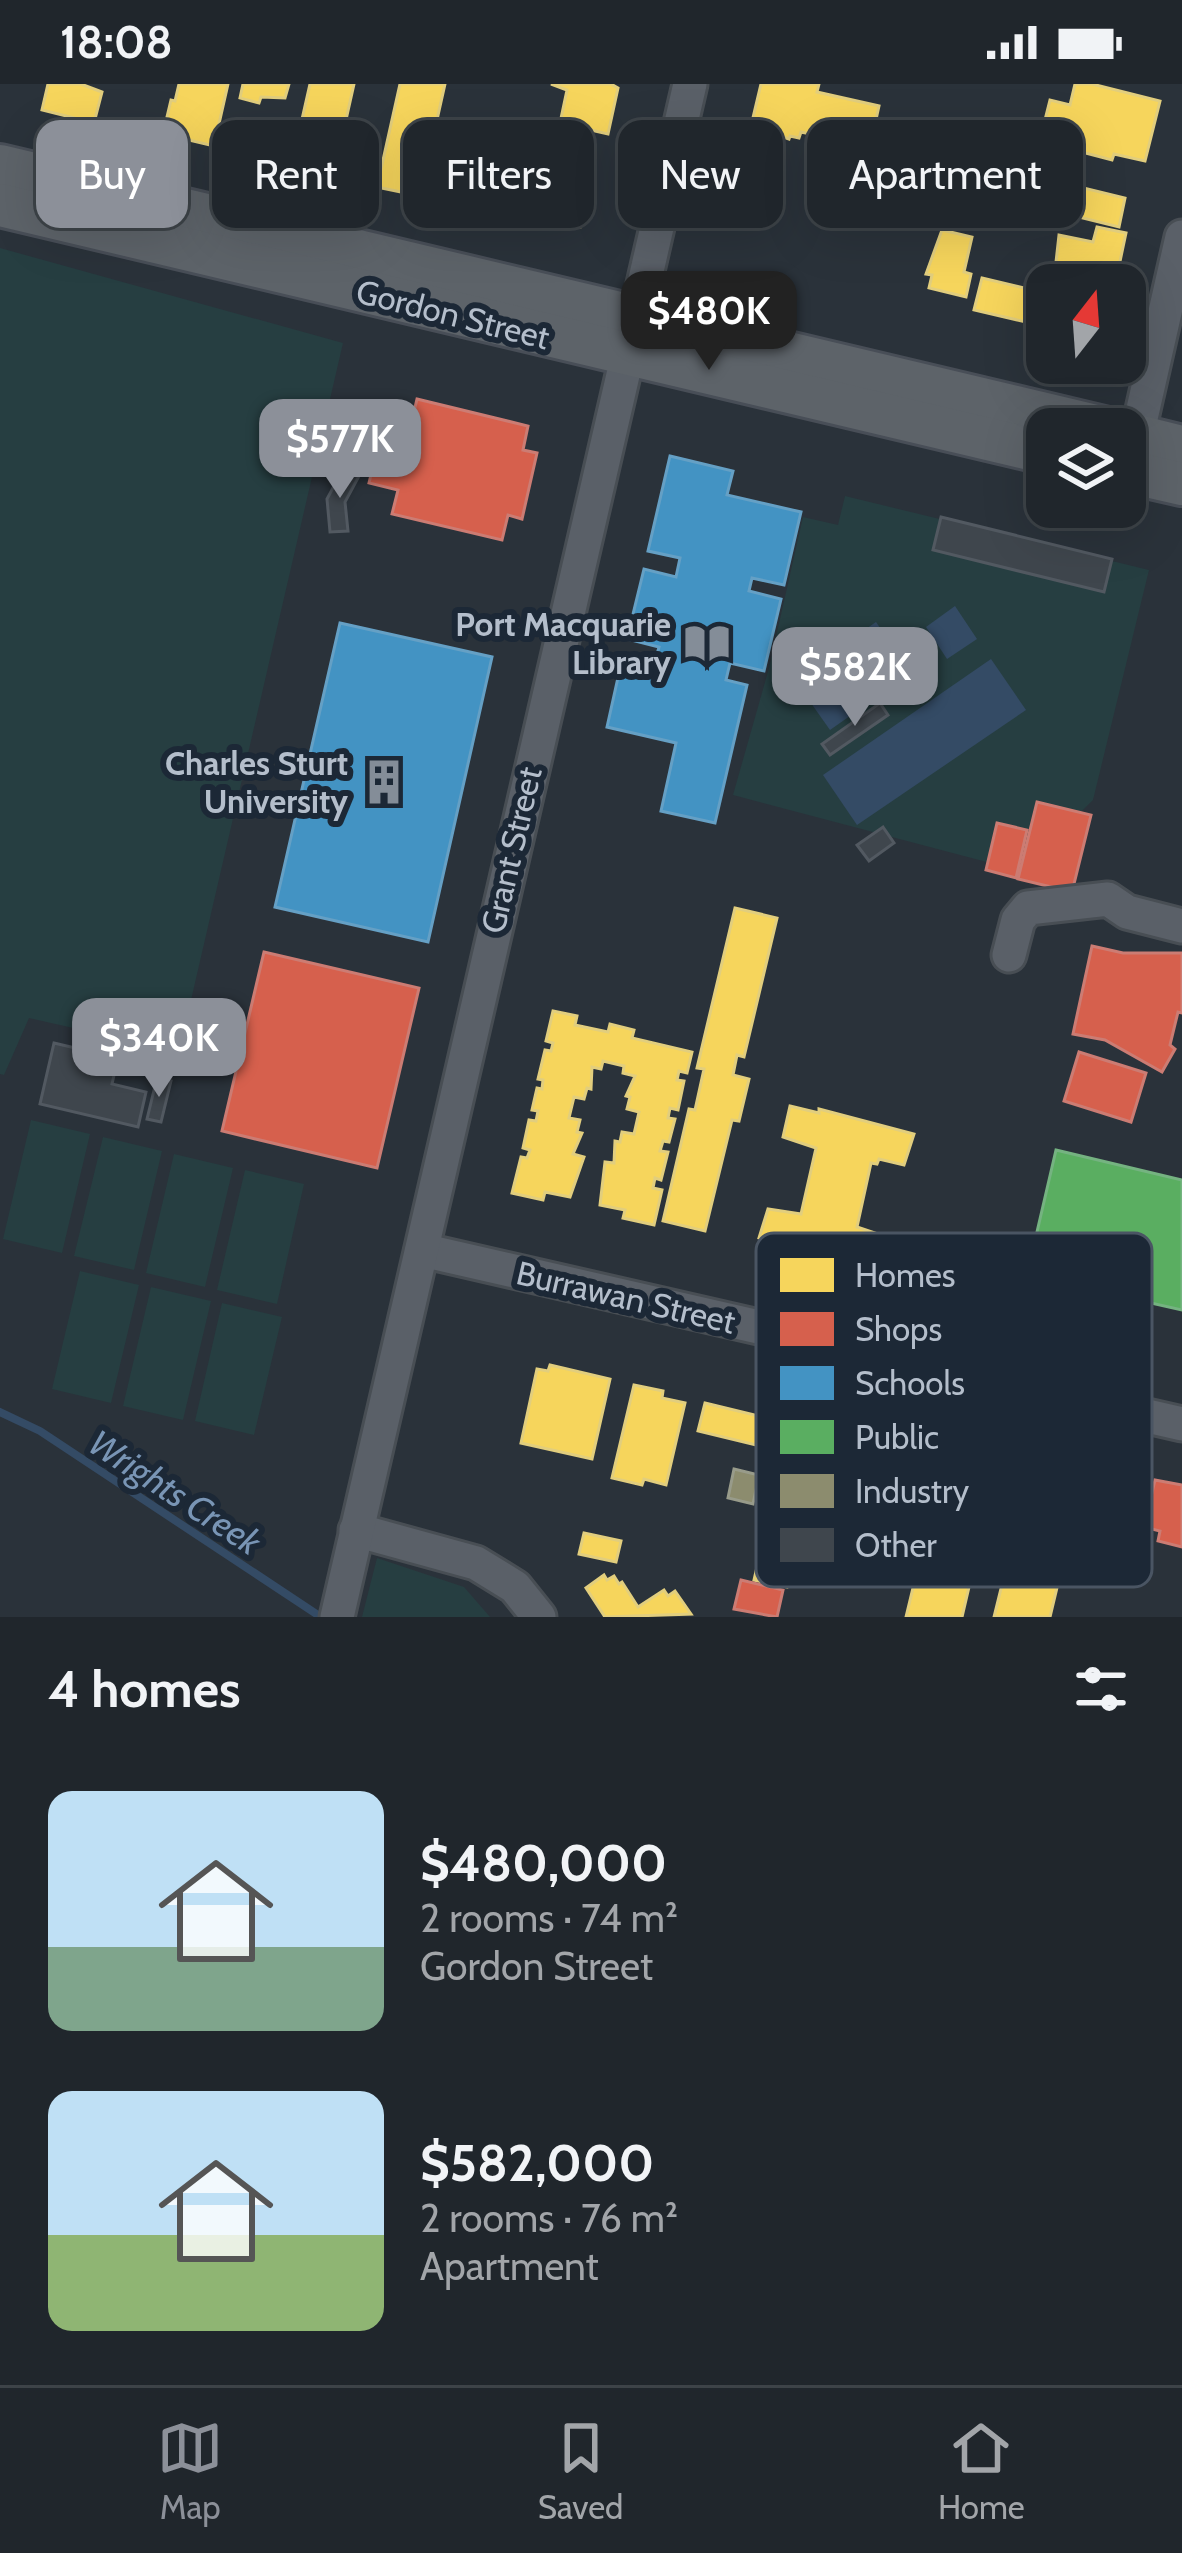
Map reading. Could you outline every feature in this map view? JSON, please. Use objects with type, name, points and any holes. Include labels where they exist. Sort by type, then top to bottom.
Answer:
[{"type":"main road","name":"Gordon Street","points":[[0,166],[1026,447]]},
{"type":"main road","name":"Gordon Street","points":[[0,205],[1026,421]]},
{"type":"main road","name":"Gordon Street","points":[[1146,444],[1182,447]]},
{"type":"main road","name":"Gordon Street","points":[[1146,458],[1182,484]]},
{"type":"street","name":"Grant Street","points":[[338,1612],[690,84]]},
{"type":"street","points":[[1134,408],[1182,237]]},
{"type":"street","points":[[1009,955],[1018,920],[1028,908],[1108,899],[1127,912],[1182,926]]},
{"type":"street","name":"Burrawan Street","points":[[422,1250],[756,1326]]},
{"type":"street","name":"Burrawan Street","points":[[1152,1417],[1182,1424]]},
{"type":"street","points":[[356,1530],[476,1563],[515,1587],[539,1617]]},
{"type":"green space","points":[[0,248],[343,343],[179,1052],[29,1018],[4,1075],[0,1074]]},
{"type":"green space","points":[[845,496],[1149,570],[1093,800],[1021,871],[733,795],[769,668],[803,517],[838,525]]},
{"type":"green space","points":[[31,1120],[90,1134],[62,1253],[3,1239]]},
{"type":"green space","points":[[103,1137],[162,1151],[134,1270],[74,1256]]},
{"type":"green space","points":[[174,1154],[233,1168],[205,1287],[146,1273]]},
{"type":"green space","points":[[245,1170],[304,1184],[277,1304],[217,1290]]},
{"type":"green space","points":[[80,1271],[139,1285],[111,1403],[52,1389]]},
{"type":"green space","points":[[151,1287],[211,1301],[183,1420],[123,1406]]},
{"type":"green space","points":[[222,1303],[282,1317],[254,1435],[195,1421]]},
{"type":"green space","points":[[377,1558],[464,1587],[490,1617],[362,1617]]},
{"type":"water","points":[[955,606],[977,639],[947,659],[926,627]]},
{"type":"water","points":[[876,622],[911,673],[830,730],[794,679]]},
{"type":"water","points":[[991,659],[1026,710],[857,825],[823,775]]},
{"type":"building: Homes","points":[[48,84],[81,84],[102,92],[95,120],[42,110]]},
{"type":"building: Homes","points":[[179,84],[228,84],[220,120],[212,120],[212,146],[188,140],[188,120],[166,120],[171,100],[175,101]]},
{"type":"building: Homes","points":[[243,84],[289,84],[285,98],[261,97],[259,103],[240,98]]},
{"type":"building: Homes","points":[[310,84],[354,84],[346,120],[302,120]]},
{"type":"building: Homes","points":[[400,84],[445,84],[437,120],[403,120],[403,192],[379,187]]},
{"type":"building: Homes","points":[[551,84],[618,88],[608,134],[594,131],[594,120],[561,120],[567,90]]},
{"type":"building: Homes","points":[[761,84],[819,84],[817,92],[879,106],[876,120],[807,120],[807,133],[801,132],[799,138],[783,137],[783,120],[752,120]]},
{"type":"building: Homes","points":[[1075,84],[1160,101],[1145,161],[1083,152],[1083,120],[1045,120],[1050,100],[1070,105]]},
{"type":"building: Homes","points":[[1083,188],[1125,198],[1119,227],[1083,218]]},
{"type":"building: Homes","points":[[1097,227],[1126,233],[1119,264],[1056,264],[1059,235],[1093,242]]},
{"type":"building: Homes","points":[[942,230],[972,237],[964,272],[971,274],[966,297],[929,288],[932,275],[926,274]]},
{"type":"building: Homes","points":[[982,278],[1026,288],[1026,322],[974,310]]},
{"type":"building: Homes","points":[[735,908],[777,918],[744,1057],[737,1055],[733,1075],[749,1079],[739,1121],[732,1120],[705,1231],[663,1221],[689,1109],[695,1110],[704,1069],[697,1068]]},
{"type":"building: Homes","points":[[553,1011],[577,1016],[575,1025],[608,1032],[610,1024],[634,1030],[632,1038],[692,1052],[687,1073],[679,1071],[677,1080],[684,1081],[678,1110],[670,1108],[668,1118],[675,1119],[669,1142],[663,1141],[660,1151],[668,1152],[661,1180],[655,1178],[653,1188],[662,1190],[654,1225],[623,1218],[625,1210],[600,1205],[605,1162],[614,1163],[615,1141],[620,1142],[622,1132],[634,1134],[639,1112],[627,1109],[630,1097],[626,1096],[635,1076],[623,1073],[624,1066],[603,1061],[601,1069],[592,1067],[591,1089],[587,1088],[584,1099],[574,1097],[569,1118],[580,1120],[577,1132],[582,1133],[573,1154],[584,1157],[570,1197],[545,1192],[543,1200],[512,1193],[521,1157],[527,1158],[530,1150],[523,1148],[529,1120],[536,1121],[538,1111],[532,1110],[537,1088],[542,1089],[543,1080],[538,1079],[545,1050],[551,1051],[553,1043],[546,1041]]},
{"type":"building: Homes","points":[[790,1106],[914,1134],[904,1165],[879,1159],[871,1163],[857,1227],[875,1233],[761,1233],[768,1209],[801,1214],[816,1148],[783,1137]]},
{"type":"building: Homes","points":[[550,1365],[610,1379],[592,1459],[521,1443],[537,1369],[548,1371]]},
{"type":"building: Homes","points":[[634,1385],[663,1391],[662,1398],[685,1403],[666,1485],[612,1478]]},
{"type":"building: Homes","points":[[705,1403],[756,1415],[756,1445],[698,1431]]},
{"type":"building: Homes","points":[[584,1533],[621,1541],[616,1562],[579,1554]]},
{"type":"building: Homes","points":[[604,1575],[622,1582],[638,1607],[664,1590],[668,1596],[675,1591],[691,1614],[605,1617],[586,1588]]},
{"type":"building: Homes","points":[[913,1587],[969,1587],[962,1617],[906,1617]]},
{"type":"building: Homes","points":[[1001,1587],[1057,1587],[1050,1617],[994,1617]]},
{"type":"building: Shops","points":[[417,399],[528,426],[523,450],[537,453],[522,519],[508,515],[502,540],[392,514],[398,490],[369,483],[385,418],[411,424]]},
{"type":"building: Shops","points":[[1037,802],[1091,815],[1072,892],[1018,879]]},
{"type":"building: Shops","points":[[997,823],[1027,830],[1016,878],[986,870]]},
{"type":"building: Shops","points":[[1092,946],[1123,953],[1182,953],[1182,1013],[1178,1012],[1170,1045],[1175,1049],[1162,1072],[1105,1040],[1073,1034]]},
{"type":"building: Shops","points":[[264,952],[419,988],[377,1168],[222,1131]]},
{"type":"building: Shops","points":[[1079,1052],[1146,1073],[1131,1122],[1064,1101]]},
{"type":"building: Shops","points":[[1155,1480],[1182,1485],[1182,1547],[1158,1541],[1160,1531],[1152,1529]]},
{"type":"building: Shops","points":[[741,1580],[783,1590],[777,1617],[734,1609]]},
{"type":"building: Schools","name":"Port Macquarie Library","points":[[670,456],[733,471],[727,495],[801,512],[784,585],[752,578],[749,591],[781,599],[764,671],[730,663],[726,680],[747,685],[715,823],[661,811],[676,743],[607,727],[623,655],[655,662],[659,647],[627,639],[644,569],[676,577],[680,558],[648,551]]},
{"type":"building: Schools","name":"Charles Sturt University","points":[[340,623],[492,657],[428,942],[275,907]]},
{"type":"building: Public","points":[[1056,1150],[1182,1180],[1182,1310],[1152,1303],[1152,1233],[1037,1233]]},
{"type":"building: Industry","points":[[734,1469],[756,1474],[753,1504],[728,1498]]},
{"type":"building: Other","points":[[344,467],[359,476],[345,502],[348,531],[330,532],[327,499]]},
{"type":"building: Other","points":[[941,517],[1112,559],[1104,592],[933,550]]},
{"type":"building: Other","points":[[880,703],[888,715],[830,755],[822,744]]},
{"type":"building: Other","points":[[883,827],[894,843],[869,861],[857,845]]},
{"type":"building: Other","points":[[54,1043],[118,1058],[112,1084],[146,1092],[138,1127],[40,1104]]},
{"type":"building: Other","points":[[157,1078],[171,1081],[161,1122],[147,1119]]},
{"type":"waterway","name":"Wrights Creek","points":[[0,1412],[40,1431],[321,1617]]},
{"type":"place","name":"Port Macquarie Library","points":[[707,643]]},
{"type":"place","name":"Charles Sturt University","points":[[384,782]]}]
